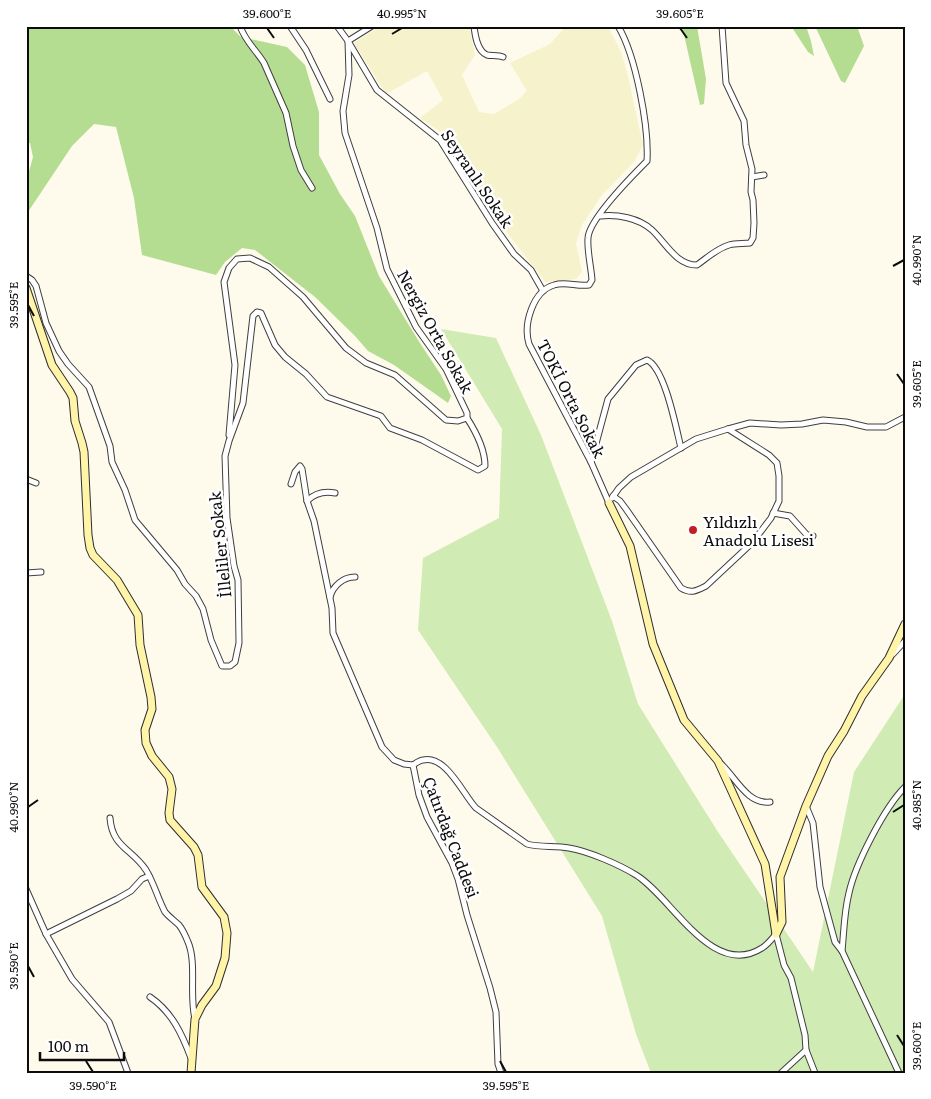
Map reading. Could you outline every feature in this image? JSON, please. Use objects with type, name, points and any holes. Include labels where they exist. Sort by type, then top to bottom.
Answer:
[{"type":"street","points":[[240,26],[251,48],[260,56],[264,63],[286,113],[292,146],[300,170],[312,188]]},
{"type":"street","points":[[290,26],[321,78],[330,99]]},
{"type":"street","points":[[337,26],[348,41],[372,26]]},
{"type":"street","points":[[474,26],[475,36],[481,51],[488,55],[503,56]]},
{"type":"street","points":[[543,291],[554,285],[566,283],[589,285],[592,280],[588,236],[617,191],[647,161],[648,143],[635,70],[624,37],[618,26]]},
{"type":"street","points":[[600,216],[616,216],[638,222],[651,229],[682,262],[689,265],[697,265],[722,248],[750,243],[753,238],[754,207],[751,192],[752,169],[746,145],[744,121],[726,83],[722,26]]},
{"type":"street","name":"Seyranlı Sokak","points":[[348,41],[377,90],[440,140],[492,222],[514,254],[531,270],[543,291]]},
{"type":"street","name":"Nergiz Orta Sokak","points":[[229,441],[234,365],[224,282],[229,268],[237,259],[250,258],[269,267],[304,297],[346,348],[366,363],[396,375],[446,420],[458,421],[467,418],[467,413],[446,369],[416,327],[386,269],[372,212],[345,133],[343,111],[349,75],[348,41]]},
{"type":"street","points":[[752,177],[764,174]]},
{"type":"street","name":"İlleliler Sokak","points":[[26,276],[36,286],[46,323],[59,351],[89,387],[110,446],[112,462],[135,520],[196,596],[203,609],[215,654],[222,666],[230,666],[235,662],[239,642],[238,580],[231,550],[226,502],[225,456],[243,403],[253,316],[257,312],[261,313],[275,345],[327,397],[381,416],[390,428],[422,440],[478,470],[485,466],[485,458],[477,436],[467,418]]},
{"type":"street","points":[[26,288],[52,365],[73,398],[75,421],[84,452],[90,548],[98,562],[121,586],[138,615],[141,651],[152,710],[145,730],[146,743],[152,756],[169,777],[172,789],[170,820],[198,854],[202,887],[224,917],[227,932],[225,958],[216,986],[202,1005],[195,1019]]},
{"type":"street","name":"TOKİ Orta Sokak","points":[[543,291],[533,305],[526,335],[528,344],[611,500],[620,501],[681,588],[688,592],[696,591],[706,586],[739,557],[760,534],[773,513]]},
{"type":"street","points":[[591,462],[608,399],[636,365],[647,360],[653,362],[657,368],[667,392],[681,448]]},
{"type":"street","points":[[770,802],[763,803],[756,800],[738,785],[684,720],[653,644],[630,546],[611,500],[619,488],[632,477],[696,439],[728,429],[750,423],[781,425],[823,420],[846,422],[867,427],[886,427],[905,417]]},
{"type":"street","points":[[728,429],[769,455],[777,463],[779,501],[773,513],[790,516],[807,535],[813,536]]},
{"type":"street","points":[[291,484],[294,472],[300,466],[307,501],[314,521],[329,597],[333,632],[382,747],[394,760],[413,765]]},
{"type":"street","points":[[26,479],[36,484]]},
{"type":"street","points":[[307,501],[316,494],[324,492],[335,493]]},
{"type":"street","points":[[26,573],[41,572]]},
{"type":"street","points":[[329,597],[337,584],[347,578],[355,577]]},
{"type":"street","points":[[889,658],[905,624]]},
{"type":"street","points":[[776,934],[782,922],[780,877],[806,806],[828,756],[844,731],[862,696],[889,658],[905,641]]},
{"type":"street","name":"Çatırdağ Caddesi","points":[[501,1073],[498,1064],[496,1012],[458,879],[452,863],[427,817],[415,781],[413,765],[422,760],[428,759],[440,764],[453,776],[469,801],[476,808],[528,844],[536,847],[567,847],[575,849],[615,864],[637,876],[651,886],[693,932],[721,951],[731,954],[745,954],[762,948],[776,934]]},
{"type":"street","points":[[718,761],[765,864],[776,934],[784,966],[791,978],[805,1035],[806,1050],[815,1073]]},
{"type":"street","points":[[842,951],[848,895],[853,876],[874,834],[899,793],[905,787]]},
{"type":"street","points":[[806,806],[813,823],[820,887],[835,942],[842,951],[899,1073]]},
{"type":"street","points":[[110,818],[112,834],[149,876],[165,911],[181,927],[190,948],[192,1003],[195,1019],[191,1073]]},
{"type":"street","points":[[46,934],[117,899],[131,891],[142,879],[149,876]]},
{"type":"street","points":[[26,889],[46,934],[72,979],[109,1022],[128,1073]]},
{"type":"street","points":[[150,997],[159,1003],[170,1015],[183,1036],[191,1059]]},
{"type":"street","points":[[781,1073],[806,1050]]},
{"type":"shaded area","points":[[380,26],[430,28],[435,26],[469,26],[475,55],[462,75],[479,112],[494,114],[519,99],[527,91],[510,63],[550,44],[566,26],[608,26],[621,52],[627,72],[643,145],[634,162],[602,195],[582,225],[576,243],[582,272],[576,279],[545,282],[494,215],[459,159],[438,130],[420,118],[443,100],[427,71],[386,94],[354,43]]},
{"type":"green space","points":[[26,26],[230,26],[241,37],[287,47],[305,65],[319,112],[319,155],[340,194],[355,216],[379,276],[441,375],[451,396],[448,403],[394,365],[368,351],[315,297],[255,250],[242,248],[225,262],[216,275],[142,255],[134,198],[116,127],[94,124],[72,146],[26,215],[26,182],[33,157],[30,143],[26,143]]},
{"type":"green space","points":[[682,26],[697,26],[706,79],[704,104],[700,105]]},
{"type":"green space","points":[[791,26],[806,26],[814,56],[808,52]]},
{"type":"green space","points":[[815,26],[857,26],[864,46],[845,83],[841,81]]},
{"type":"green space","points":[[441,329],[496,338],[541,435],[612,621],[638,704],[718,832],[813,972],[854,772],[905,694],[905,1073],[651,1073],[636,1034],[602,916],[497,747],[418,630],[423,558],[499,518],[502,429]]},
{"type":"place","name":"Yıldızlı Anadolu Lisesi","points":[[693,530]]}]
